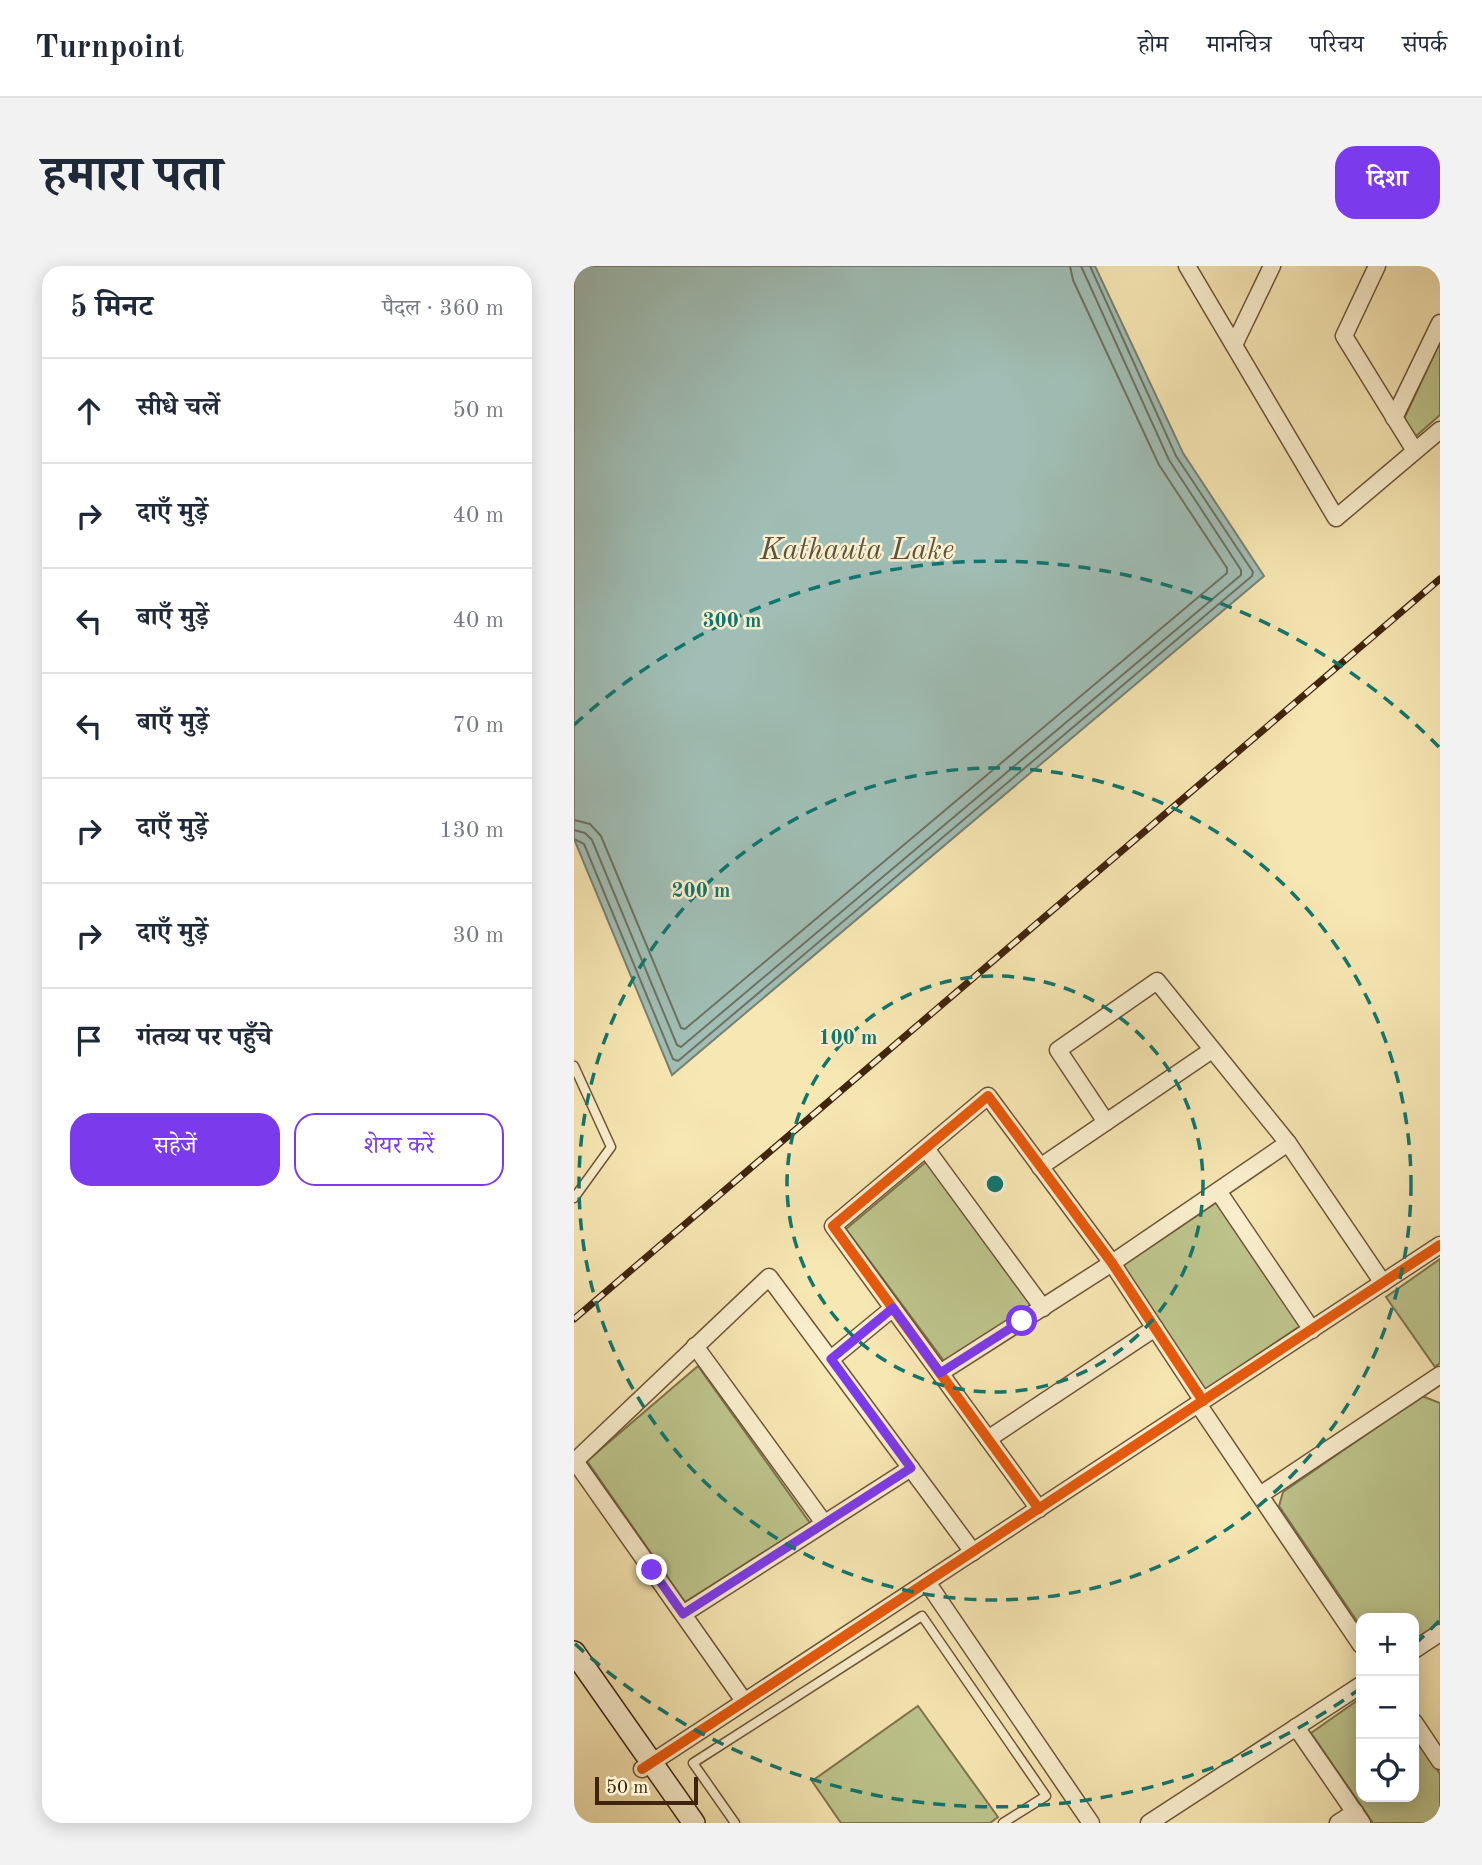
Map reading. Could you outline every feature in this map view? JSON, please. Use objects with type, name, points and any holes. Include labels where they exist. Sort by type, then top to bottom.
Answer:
[{"type":"street","points":[[1187,266],[1336,517],[1440,430]]},
{"type":"street","points":[[1234,345],[1272,266]]},
{"type":"street","points":[[1377,266],[1344,336],[1415,451]]},
{"type":"street","points":[[1394,418],[1440,323]]},
{"type":"street","points":[[1106,1122],[1058,1050],[1157,981],[1288,1143],[1383,1283]]},
{"type":"street","points":[[1040,1167],[1212,1050]]},
{"type":"street","points":[[1039,1509],[833,1226],[927,1150],[988,1096],[1112,1264],[1259,1495],[1356,1638]]},
{"type":"street","points":[[940,1373],[1112,1264],[1288,1143]]},
{"type":"street","points":[[927,1150],[1043,1308]]},
{"type":"street","points":[[1218,1191],[1312,1329]]},
{"type":"street","points":[[646,1765],[1440,1245]]},
{"type":"street","points":[[744,1701],[575,1462],[769,1277],[973,1552]]},
{"type":"street","points":[[831,1359],[893,1308]]},
{"type":"street","points":[[988,1439],[1155,1328]]},
{"type":"street","points":[[695,1346],[824,1523]]},
{"type":"street","points":[[1259,1495],[1438,1381]]},
{"type":"street","points":[[683,1614],[911,1468]]},
{"type":"street","points":[[927,1582],[1090,1823]]},
{"type":"street","points":[[1419,1647],[1440,1633]]},
{"type":"street","points":[[574,1652],[680,1823]]},
{"type":"street","points":[[574,1672],[694,1823]]},
{"type":"street","points":[[1149,1823],[1356,1688]]},
{"type":"street","points":[[1296,1727],[1359,1817],[1338,1823]]},
{"type":"street","points":[[1419,1730],[1439,1758]]},
{"type":"lane","points":[[574,1066],[611,1147],[574,1198]]},
{"type":"lane","points":[[735,1823],[693,1763],[922,1616],[1046,1796],[1003,1823]]},
{"type":"green space","points":[[1440,342],[1440,415],[1415,437],[1404,419]]},
{"type":"green space","points":[[926,1162],[1033,1305],[944,1361],[846,1229]]},
{"type":"green space","points":[[1217,1202],[1300,1326],[1205,1390],[1122,1266]]},
{"type":"green space","points":[[1440,1259],[1440,1363],[1435,1367],[1386,1297]]},
{"type":"green space","points":[[698,1366],[810,1523],[685,1602],[587,1461]]},
{"type":"green space","points":[[1422,1396],[1440,1403],[1440,1623],[1419,1637],[1419,1613],[1356,1613],[1356,1620],[1279,1506],[1283,1492]]},
{"type":"green space","points":[[1356,1702],[1356,1798],[1311,1733]]},
{"type":"green space","points":[[918,1706],[998,1817],[990,1823],[841,1823],[812,1781]]},
{"type":"green space","points":[[1419,1743],[1440,1774],[1440,1823],[1373,1823],[1359,1802],[1419,1802]]},
{"type":"water","name":"Kathauta Lake","points":[[574,266],[1095,266],[1183,453],[1264,576],[672,1075],[574,839]]},
{"type":"railway","points":[[574,1319],[1440,579]]},
{"type":"cycle path","points":[[1039,1509],[833,1226],[988,1096],[1112,1263],[1203,1401]]},
{"type":"cycle path","points":[[642,1769],[1440,1245]]},
{"type":"route","points":[[652,1570],[683,1614],[911,1468],[831,1359],[893,1308],[940,1373],[1022,1321]]}]
